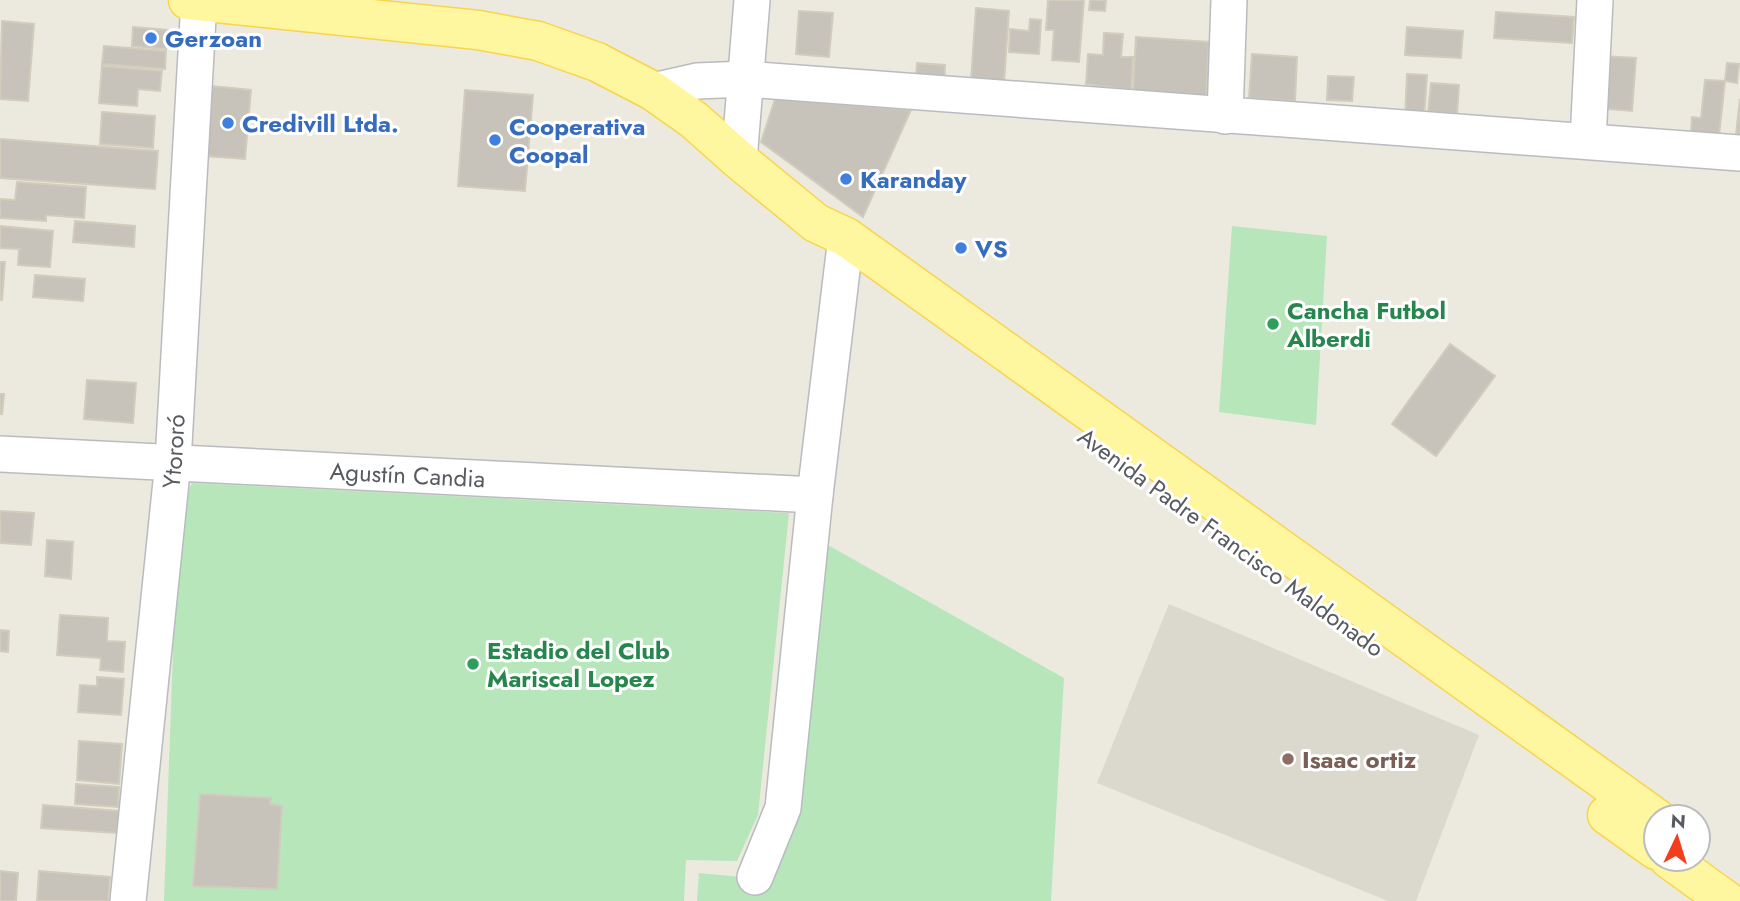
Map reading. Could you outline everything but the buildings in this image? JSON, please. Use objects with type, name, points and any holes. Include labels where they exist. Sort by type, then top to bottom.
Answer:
[{"type":"main road","name":"Avenida Padre Francisco Maldonado","points":[[195,0],[278,5],[478,30],[538,41],[597,62],[653,91],[694,120],[836,240],[1103,447],[1370,645],[1642,840]]},
{"type":"main road","name":"Avenida Padre Francisco Maldonado","points":[[836,240],[1642,808]]},
{"type":"main road","points":[[1712,859],[1740,879]]},
{"type":"main road","points":[[1688,873],[1727,901]]},
{"type":"street","name":"Ytororó","points":[[128,901],[173,462],[195,0]]},
{"type":"street","points":[[739,160],[752,0]]},
{"type":"street","points":[[1225,116],[1230,0]]},
{"type":"street","points":[[1588,141],[1595,0]]},
{"type":"street","points":[[653,91],[697,81],[745,79],[1740,153]]},
{"type":"street","points":[[755,877],[783,808],[816,495],[836,240]]},
{"type":"street","name":"Agustín Candia","points":[[0,454],[816,495]]},
{"type":"shaded area","name":"Isaac ortiz","points":[[1169,604],[1479,735],[1416,901],[1388,901],[1097,783]]},
{"type":"green space","name":"Cancha Futbol Alberdi","points":[[1232,226],[1327,236],[1316,425],[1219,412]]},
{"type":"green space","name":"Estadio del Club Mariscal Lopez","points":[[192,483],[789,513],[758,815],[737,861],[686,860],[684,901],[164,901],[178,513]]},
{"type":"green space","points":[[819,540],[1064,678],[1051,901],[697,901],[699,873],[762,879]]},
{"type":"place","name":"Gerzoan","points":[[151,38]]},
{"type":"place","name":"Credivill Ltda.","points":[[228,123]]},
{"type":"place","name":"Cooperativa Coopal","points":[[495,140]]},
{"type":"place","name":"Karanday","points":[[846,179]]},
{"type":"place","name":"VS","points":[[961,248]]},
{"type":"place","name":"Cancha Futbol Alberdi","points":[[1273,324]]},
{"type":"place","name":"Estadio del Club Mariscal Lopez","points":[[473,664]]},
{"type":"place","name":"Isaac ortiz","points":[[1288,759]]}]
